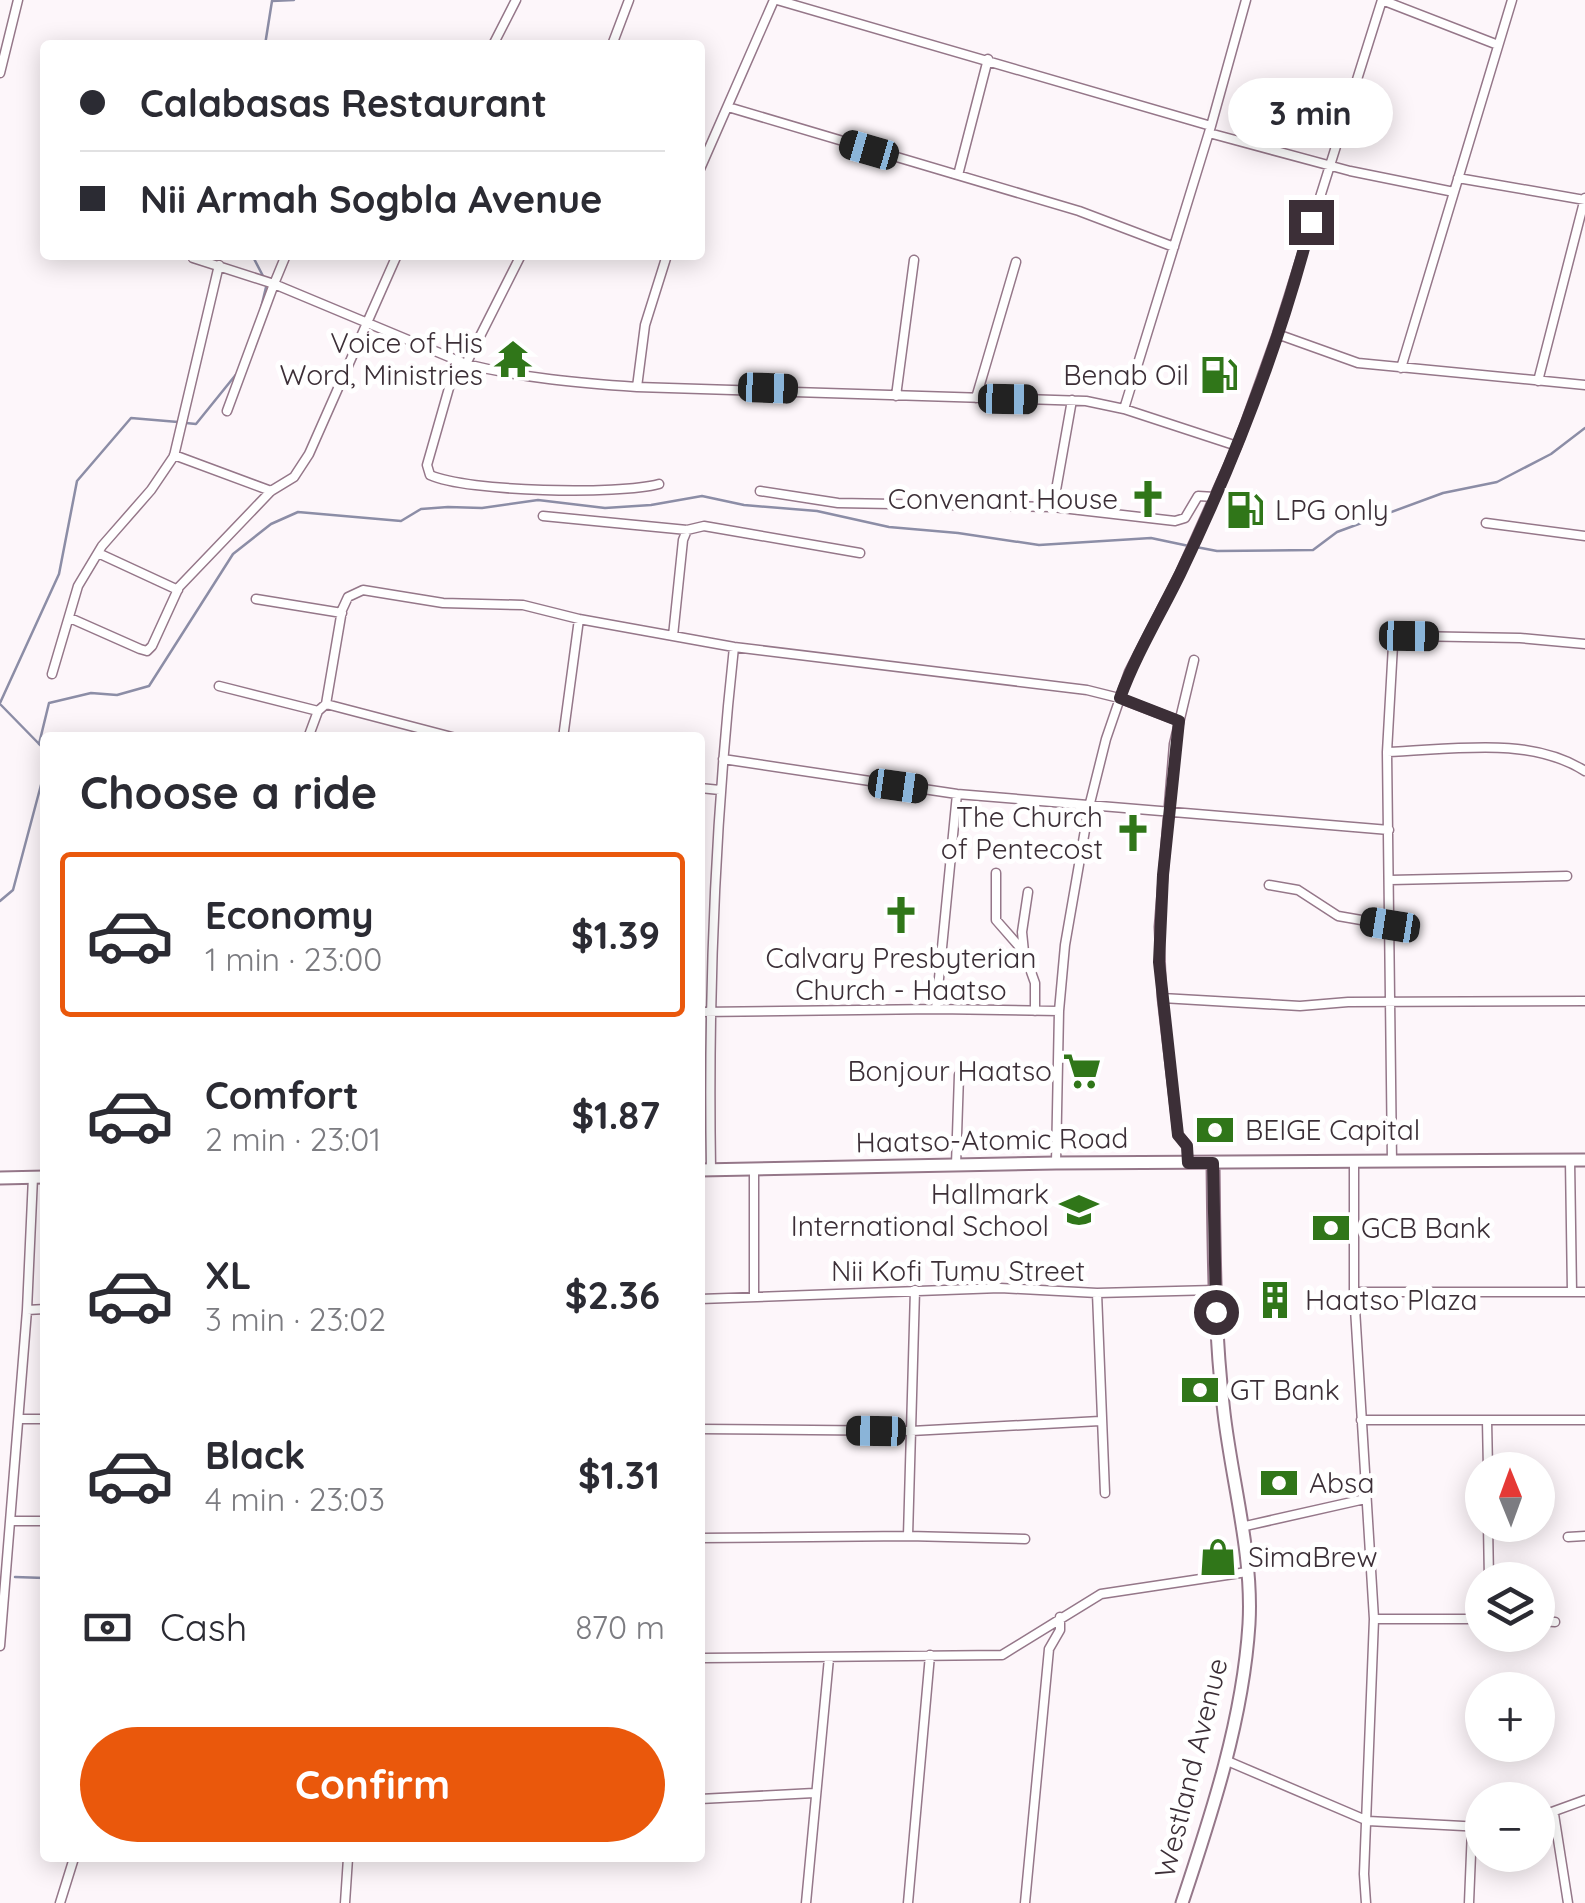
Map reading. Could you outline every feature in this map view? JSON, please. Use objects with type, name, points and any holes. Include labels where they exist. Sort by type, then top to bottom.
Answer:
[{"type":"main road","name":"Haatso-Atomic Road","points":[[706,1170],[1056,1163],[1585,1160]]},
{"type":"main road","name":"Westland Avenue","points":[[1182,1903],[1224,1760],[1247,1648],[1247,1572],[1223,1407],[1215,1290],[1213,1163]]},
{"type":"main road","points":[[0,1178],[39,1177]]},
{"type":"street","points":[[0,73],[18,0]]},
{"type":"street","points":[[496,40],[516,0]]},
{"type":"street","points":[[614,40],[629,0]]},
{"type":"street","points":[[705,158],[776,0],[988,59],[1330,164],[1454,192]]},
{"type":"street","points":[[1124,408],[1210,129],[1244,0]]},
{"type":"street","points":[[1056,1163],[1059,1011],[1071,899],[1089,807],[1120,698],[1237,446],[1277,334],[1382,0],[1498,44]]},
{"type":"street","points":[[1401,368],[1512,0]]},
{"type":"street","points":[[958,175],[988,59]]},
{"type":"street","points":[[728,107],[1080,211],[1174,248]]},
{"type":"street","points":[[1458,178],[1585,199],[1538,381]]},
{"type":"street","points":[[200,260],[274,284],[462,362],[573,382],[1072,400],[1124,408],[1237,446]]},
{"type":"street","points":[[227,411],[284,260]]},
{"type":"street","points":[[70,618],[147,651],[178,590],[271,491],[294,476],[308,454],[394,260]]},
{"type":"street","points":[[518,260],[462,362],[427,465],[430,474],[458,484],[598,490],[638,490],[659,484]]},
{"type":"street","points":[[637,386],[645,325],[665,260]]},
{"type":"street","points":[[896,396],[914,260]]},
{"type":"street","points":[[976,398],[1016,262]]},
{"type":"street","points":[[52,674],[78,586],[174,454],[219,266]]},
{"type":"street","points":[[1277,334],[1358,364],[1585,385]]},
{"type":"street","points":[[1053,506],[1072,400]]},
{"type":"street","points":[[174,454],[271,491]]},
{"type":"street","points":[[760,491],[838,503],[1053,506],[1175,522],[1184,518],[1198,496],[1214,498]]},
{"type":"street","points":[[544,516],[687,530],[704,526],[860,553]]},
{"type":"street","points":[[1486,523],[1585,536]]},
{"type":"street","points":[[673,636],[687,530]]},
{"type":"street","points":[[98,554],[178,590]]},
{"type":"street","points":[[311,732],[322,708],[342,613],[348,597],[363,590],[444,603],[523,605],[734,647],[1061,686],[1120,698],[1179,721]]},
{"type":"street","points":[[256,598],[342,613]]},
{"type":"street","points":[[564,732],[580,619]]},
{"type":"street","points":[[1392,1162],[1387,752],[1391,656],[1396,640],[1409,636],[1585,644]]},
{"type":"street","points":[[706,1170],[705,1012],[734,647]]},
{"type":"street","points":[[1188,1163],[1187,1146],[1178,1135],[1162,998],[1159,927],[1179,721],[1194,660]]},
{"type":"street","points":[[219,686],[425,732]]},
{"type":"street","points":[[1387,752],[1505,748],[1536,752],[1585,771]]},
{"type":"street","points":[[723,759],[957,794],[1389,830]]},
{"type":"street","points":[[705,788],[720,790]]},
{"type":"street","points":[[936,1009],[957,794]]},
{"type":"street","points":[[996,873],[996,920],[1024,952]]},
{"type":"street","points":[[1390,880],[1566,876]]},
{"type":"street","points":[[1269,885],[1298,890],[1338,916],[1390,925]]},
{"type":"street","points":[[1028,892],[1022,932],[1034,982],[1034,1011]]},
{"type":"street","points":[[1162,998],[1300,1006],[1585,1002]]},
{"type":"street","points":[[705,1012],[1059,1011]]},
{"type":"street","points":[[956,1166],[959,1074]]},
{"type":"street","points":[[1570,1160],[1572,1292]]},
{"type":"street","points":[[1354,1163],[1354,1292],[1374,1619],[1366,1903]]},
{"type":"street","points":[[754,1169],[754,1296]]},
{"type":"street","points":[[0,1646],[39,1177]]},
{"type":"street","name":"Nii Kofi Tumu Street","points":[[705,1298],[1000,1288],[1098,1293],[1215,1290]]},
{"type":"street","points":[[908,1536],[914,1290]]},
{"type":"street","points":[[1354,1292],[1585,1292]]},
{"type":"street","points":[[1098,1293],[1105,1493]]},
{"type":"street","points":[[27,1310],[40,1309]]},
{"type":"street","points":[[18,1419],[40,1418]]},
{"type":"street","points":[[1361,1420],[1585,1420]]},
{"type":"street","points":[[1487,1420],[1488,1452]]},
{"type":"street","points":[[705,1429],[912,1431],[1100,1421]]},
{"type":"street","points":[[1242,1527],[1365,1499]]},
{"type":"street","points":[[12,1521],[40,1521]]},
{"type":"street","points":[[1568,1537],[1585,1536]]},
{"type":"street","points":[[705,1538],[1024,1539]]},
{"type":"street","points":[[705,1658],[1002,1654],[1060,1617],[1114,1590],[1247,1572]]},
{"type":"street","points":[[1024,1903],[1049,1649],[1060,1630],[1060,1617]]},
{"type":"street","points":[[1374,1619],[1465,1619]]},
{"type":"street","points":[[1029,1638],[1049,1649]]},
{"type":"street","points":[[908,1903],[930,1655]]},
{"type":"street","points":[[806,1903],[828,1658]]},
{"type":"street","points":[[1224,1760],[1368,1822],[1465,1829]]},
{"type":"street","points":[[705,1800],[814,1794]]},
{"type":"street","points":[[1555,1814],[1585,1800]]},
{"type":"street","points":[[1555,1820],[1568,1903]]},
{"type":"street","points":[[60,1903],[73,1862]]},
{"type":"street","points":[[345,1903],[348,1862]]},
{"type":"street","points":[[1469,1903],[1470,1872]]},
{"type":"waterway","points":[[266,40],[272,1],[294,0]]},
{"type":"waterway","points":[[255,260],[263,276]]},
{"type":"waterway","points":[[261,308],[267,283]]},
{"type":"waterway","points":[[186,423],[196,424],[238,372]]},
{"type":"waterway","points":[[0,703],[59,574],[77,481],[131,418],[178,422]]},
{"type":"waterway","points":[[1196,547],[1217,551],[1313,550],[1337,532],[1443,493],[1497,482],[1551,454],[1585,428]]},
{"type":"waterway","points":[[42,732],[49,703],[91,693],[117,695],[149,686],[233,554],[271,524],[298,512],[401,521],[421,509],[482,508],[538,500],[605,508],[702,496],[744,505],[817,511],[889,527],[1039,545],[1151,538],[1189,546]]},
{"type":"waterway","points":[[1,705],[40,745]]},
{"type":"waterway","points":[[39,744],[40,740]]},
{"type":"waterway","points":[[0,901],[13,890],[40,789]]},
{"type":"waterway","points":[[15,1577],[40,1578]]},
{"type":"place","name":"Voice of His Word, Ministries","points":[[513,359]]},
{"type":"place","name":"Benab Oil","points":[[1219,375]]},
{"type":"place","name":"Convenant House","points":[[1148,499]]},
{"type":"place","name":"LPG only","points":[[1245,510]]},
{"type":"place","name":"The Church of Pentecost","points":[[1133,833]]},
{"type":"place","name":"Calvary Presbyterian Church - Haatso","points":[[901,915]]},
{"type":"place","name":"Bonjour Haatso","points":[[1082,1071]]},
{"type":"place","name":"BEIGE Capital","points":[[1215,1130]]},
{"type":"place","name":"Hallmark International School","points":[[1079,1210]]},
{"type":"place","name":"GCB Bank","points":[[1331,1228]]},
{"type":"place","name":"Haatso Plaza","points":[[1275,1300]]},
{"type":"place","name":"GT Bank","points":[[1200,1390]]},
{"type":"place","name":"Absa","points":[[1279,1483]]},
{"type":"place","name":"SimaBrew","points":[[1218,1557]]},
{"type":"route","points":[[1216,1312],[1213,1163],[1188,1163],[1187,1146],[1178,1135],[1159,962],[1163,875],[1179,721],[1120,698],[1237,446],[1311,222]]}]
